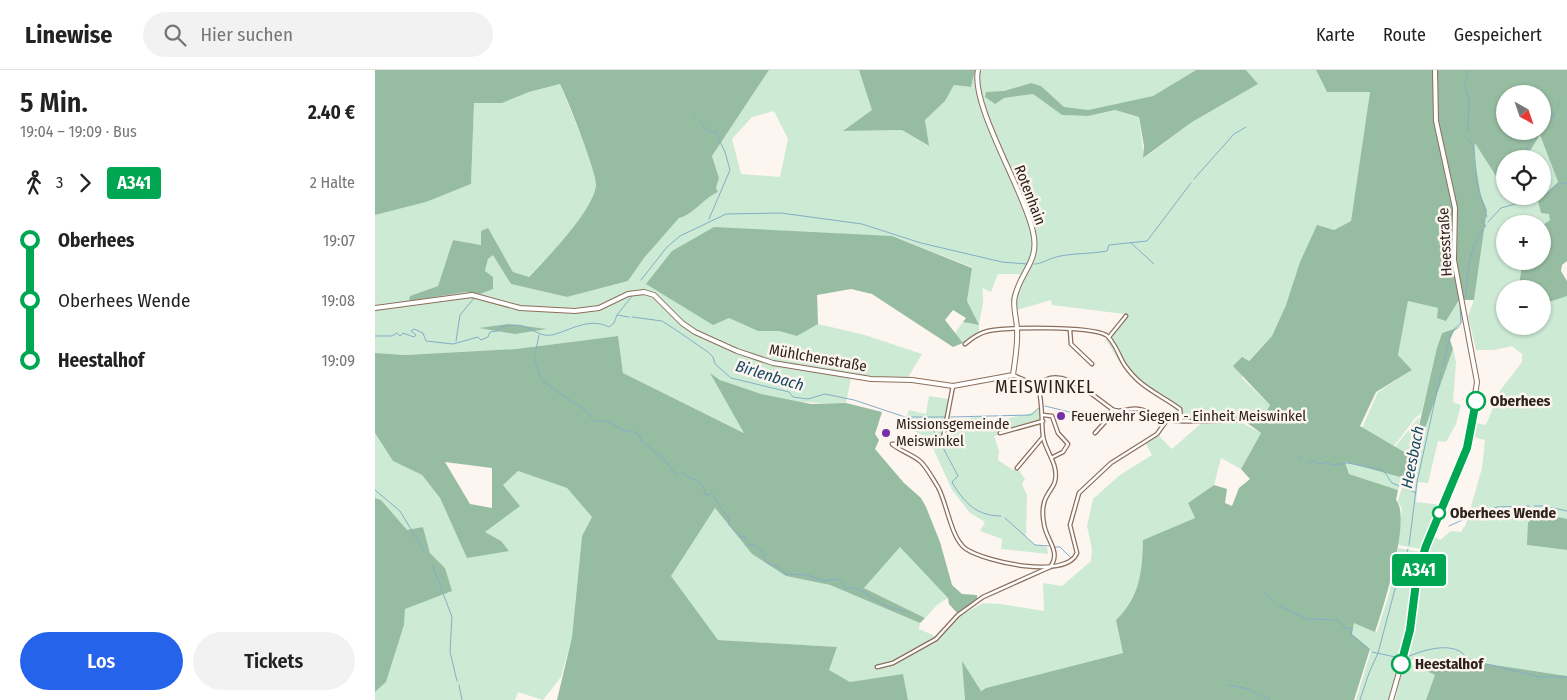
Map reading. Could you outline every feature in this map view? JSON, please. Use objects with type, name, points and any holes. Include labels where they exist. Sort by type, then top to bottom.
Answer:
[{"type":"street","name":"Rotenhain","points":[[978,70],[978,84],[984,106],[1028,215],[1034,238],[1032,262],[1017,290],[1014,300],[1017,330],[1013,375]]},
{"type":"street","name":"Heesstraße","points":[[1391,700],[1407,648],[1417,575],[1424,551],[1469,439],[1477,382],[1454,260],[1456,219],[1452,190],[1436,121],[1435,70]]},
{"type":"street","name":"Mühlchenstraße","points":[[375,308],[472,295],[520,308],[575,311],[599,308],[638,292],[654,295],[681,322],[695,332],[737,351],[773,363],[864,378],[912,380],[953,386],[1013,375]]},
{"type":"street","points":[[1109,337],[1126,316]]},
{"type":"street","points":[[965,344],[980,334],[989,331],[1047,328],[1096,332],[1109,337],[1118,355],[1135,380],[1180,410],[1181,419]]},
{"type":"street","points":[[1070,330],[1071,344],[1092,364]]},
{"type":"street","points":[[1013,375],[1038,386]]},
{"type":"street","points":[[1038,386],[1049,380],[1069,380],[1099,398],[1112,409],[1120,411],[1137,408],[1167,420],[1241,420]]},
{"type":"street","points":[[953,386],[943,438],[935,443],[894,442],[893,445],[914,456],[923,464],[938,487],[954,530],[966,549],[999,562],[1050,567]]},
{"type":"street","points":[[1038,386],[1043,415],[1043,437],[1052,458],[1055,481],[1045,499],[1043,513],[1044,528],[1055,554],[1050,567]]},
{"type":"street","points":[[1095,433],[1106,421],[1112,409]]},
{"type":"street","points":[[1043,415],[1052,416],[1057,433],[1068,444],[1063,452],[1052,458]]},
{"type":"street","points":[[877,667],[893,663],[936,638],[955,618],[983,597],[1050,567],[1071,561],[1077,553],[1070,520],[1082,490],[1111,463],[1157,434],[1167,420]]},
{"type":"street","points":[[1000,433],[1043,421]]},
{"type":"street","points":[[1017,468],[1043,437]]},
{"type":"green space","points":[[375,70],[769,70],[712,156],[719,178],[716,188],[718,192],[689,214],[679,218],[644,258],[628,281],[567,297],[511,284],[493,255],[488,259],[485,271],[493,277],[493,289],[480,294],[466,292],[409,301],[410,296],[438,286],[453,240],[481,245],[481,231],[488,228],[513,272],[529,277],[568,234],[587,207],[596,185],[595,178],[581,135],[560,84],[529,92],[502,103],[474,103],[471,184],[426,202],[375,215]]},
{"type":"green space","points":[[769,70],[859,70],[873,110],[844,131],[902,130],[928,146],[925,120],[945,101],[954,85],[971,87],[975,70],[1196,70],[1153,96],[1088,110],[1064,108],[1041,86],[1031,83],[1004,91],[1004,98],[1033,94],[1062,115],[1088,116],[1115,110],[1139,117],[1144,158],[1192,122],[1257,84],[1246,70],[1316,70],[1327,92],[1370,92],[1351,221],[1334,230],[1286,305],[1272,336],[1248,361],[1242,378],[1270,405],[1262,421],[1245,411],[1242,423],[1261,433],[1241,469],[1221,458],[1214,485],[1188,503],[1195,518],[1143,540],[1142,563],[1135,593],[1116,620],[1123,653],[980,691],[963,663],[965,700],[908,700],[903,675],[850,682],[828,670],[837,647],[718,640],[670,576],[715,508],[752,554],[786,576],[830,585],[920,623],[919,629],[935,636],[952,620],[983,603],[1044,611],[1043,583],[1062,586],[1091,561],[1092,549],[1087,526],[1093,499],[1120,475],[1152,455],[1146,444],[1158,435],[1172,449],[1204,421],[1178,418],[1178,412],[1120,363],[1106,340],[1124,314],[1052,305],[1051,300],[1017,310],[1010,300],[1020,274],[998,274],[991,292],[982,288],[983,301],[979,333],[963,343],[955,333],[963,322],[978,325],[967,301],[972,267],[892,236],[729,318],[758,331],[779,331],[797,336],[818,324],[865,335],[922,354],[906,381],[880,382],[851,378],[846,403],[812,403],[759,395],[726,383],[711,374],[745,433],[623,373],[618,336],[516,349],[405,355],[375,353],[375,215],[426,202],[471,184],[474,103],[502,103],[529,92],[560,84],[592,166],[596,185],[593,196],[587,208],[568,234],[528,277],[513,272],[488,229],[481,245],[453,240],[438,286],[411,296],[409,301],[466,292],[480,294],[488,259],[493,254],[511,284],[567,297],[628,281],[644,258],[679,218],[689,214],[718,192],[716,188],[719,178],[712,156]],"holes":[[[774,111],[788,139],[780,177],[741,174],[732,139],[752,117]]]},
{"type":"green space","points":[[859,70],[975,70],[971,87],[954,85],[945,101],[925,120],[929,146],[902,130],[843,131],[872,110]]},
{"type":"green space","points":[[1196,70],[1246,70],[1258,84],[1192,122],[1143,158],[1144,146],[1139,117],[1115,110],[1088,116],[1062,115],[1033,94],[1004,98],[995,104],[985,97],[986,92],[1004,91],[1031,83],[1041,86],[1064,107],[1088,110],[1153,96]]},
{"type":"green space","points":[[1316,70],[1567,70],[1567,261],[1562,265],[1561,271],[1567,281],[1567,296],[1551,301],[1551,280],[1520,280],[1521,270],[1551,270],[1551,215],[1541,213],[1539,205],[1551,205],[1551,189],[1558,182],[1551,164],[1551,150],[1546,150],[1542,140],[1551,140],[1551,85],[1496,85],[1496,140],[1537,140],[1531,150],[1496,150],[1496,176],[1475,143],[1474,156],[1481,196],[1487,210],[1474,300],[1459,300],[1446,321],[1437,318],[1438,308],[1408,301],[1398,355],[1412,370],[1376,392],[1360,426],[1411,456],[1404,478],[1345,462],[1349,474],[1398,490],[1396,500],[1400,510],[1401,525],[1395,564],[1375,632],[1354,623],[1352,634],[1370,649],[1354,700],[965,700],[962,661],[981,691],[986,688],[1123,653],[1116,620],[1135,593],[1142,563],[1143,540],[1195,518],[1188,503],[1214,485],[1227,489],[1225,503],[1232,506],[1239,488],[1250,479],[1241,469],[1261,433],[1243,420],[1245,410],[1262,420],[1270,405],[1233,366],[1242,357],[1249,361],[1272,336],[1286,305],[1300,262],[1317,225],[1334,230],[1351,221],[1370,92],[1327,92]]},
{"type":"green space","points":[[1537,140],[1542,140],[1546,150],[1531,150]]},
{"type":"green space","points":[[1475,142],[1496,175],[1496,205],[1551,205],[1551,164],[1558,182],[1551,215],[1496,215],[1496,270],[1521,270],[1520,280],[1496,280],[1496,335],[1551,335],[1551,301],[1567,296],[1567,519],[1537,512],[1528,545],[1567,550],[1567,676],[1455,659],[1407,660],[1418,580],[1433,536],[1440,540],[1451,531],[1461,532],[1466,524],[1482,468],[1485,440],[1473,437],[1476,423],[1486,425],[1499,392],[1522,362],[1522,354],[1512,346],[1494,350],[1476,350],[1468,316],[1474,300],[1487,210],[1481,196],[1474,156]]},
{"type":"green space","points":[[714,227],[892,236],[972,268],[967,301],[979,325],[963,322],[966,318],[953,310],[945,320],[963,343],[953,347],[872,294],[851,289],[817,295],[818,324],[797,336],[779,331],[758,331],[729,318],[713,325],[646,284],[672,251]]},
{"type":"green space","points":[[1459,299],[1463,320],[1460,327],[1442,333],[1421,414],[1416,417],[1394,446],[1362,428],[1378,392],[1412,370],[1398,355],[1408,301],[1438,308],[1447,317]]},
{"type":"green space","points":[[508,324],[547,329],[515,334],[479,328]]},
{"type":"green space","points":[[1460,327],[1454,331],[1450,340],[1453,349],[1421,440],[1415,443],[1442,333]]},
{"type":"green space","points":[[618,336],[623,373],[744,433],[710,373],[720,380],[761,394],[811,404],[846,403],[882,412],[875,434],[879,440],[875,449],[904,483],[921,498],[940,542],[952,585],[962,594],[977,595],[977,599],[958,614],[949,604],[948,598],[900,547],[864,588],[925,618],[920,623],[830,585],[786,576],[752,554],[715,508],[671,576],[718,640],[837,647],[829,670],[850,682],[903,674],[908,700],[557,700],[572,637],[582,536],[592,517],[567,488],[518,471],[503,485],[520,506],[485,532],[501,541],[509,551],[467,558],[440,498],[422,475],[393,461],[375,433],[375,353],[405,355],[516,349]],"holes":[[[445,462],[492,468],[492,508],[470,504]]]},
{"type":"green space","points":[[1453,349],[1456,362],[1453,402],[1461,405],[1456,424],[1446,442],[1438,441],[1428,483],[1418,482],[1416,502],[1441,505],[1421,549],[1398,545],[1402,509],[1398,501],[1415,443],[1421,440]]},
{"type":"green space","points":[[929,396],[949,399],[951,421],[987,415],[989,423],[1031,413],[1040,407],[1041,425],[994,436],[999,451],[998,460],[1013,470],[1018,469],[1025,479],[1022,484],[1027,495],[1026,537],[1036,545],[1047,547],[1048,554],[1001,549],[1002,539],[980,531],[985,522],[970,513],[952,490],[929,439],[903,425],[909,410],[926,414]]},
{"type":"green space","points":[[1418,418],[1420,418],[1410,455],[1395,447]]},
{"type":"green space","points":[[375,433],[393,461],[422,475],[440,498],[468,558],[501,541],[485,533],[502,485],[518,471],[567,488],[592,517],[582,536],[572,637],[561,677],[543,700],[518,692],[515,700],[375,700],[375,692],[386,682],[404,625],[405,609],[445,568],[430,553],[423,527],[407,531],[381,500],[375,498]]},
{"type":"green space","points":[[1345,462],[1403,477],[1398,490],[1349,474]]},
{"type":"green space","points":[[375,498],[381,500],[407,530],[423,527],[430,553],[445,568],[452,591],[405,609],[404,625],[386,682],[375,692]]},
{"type":"green space","points":[[1537,512],[1567,519],[1567,550],[1527,545],[1528,523]]},
{"type":"green space","points":[[900,546],[948,598],[938,604],[925,618],[864,588]]},
{"type":"green space","points":[[1398,548],[1422,552],[1416,576],[1405,649],[1389,700],[1356,700],[1371,651],[1352,634],[1354,622],[1377,632],[1389,594]]},
{"type":"green space","points":[[1455,659],[1567,676],[1567,700],[1426,700],[1435,675],[1414,665]]},
{"type":"green space","points":[[1414,665],[1436,675],[1426,700],[1395,700],[1403,666]]},
{"type":"waterway","points":[[1467,70],[1467,78]]},
{"type":"waterway","points":[[1464,82],[1469,100],[1468,131]]},
{"type":"waterway","points":[[1557,109],[1559,102]]},
{"type":"waterway","points":[[1551,118],[1554,117],[1554,112]]},
{"type":"waterway","points":[[700,121],[706,129],[712,132],[715,131],[725,152],[730,170],[709,219]]},
{"type":"waterway","points":[[1194,179],[1234,134],[1246,127]]},
{"type":"waterway","points":[[1468,139],[1474,148],[1477,184],[1487,217]]},
{"type":"waterway","points":[[1526,150],[1531,140]]},
{"type":"waterway","points":[[1034,264],[1062,256],[1107,251],[1109,245],[1147,241],[1191,183]]},
{"type":"waterway","name":"Heesbach","points":[[1561,184],[1567,183]]},
{"type":"waterway","name":"Heesbach","points":[[1488,222],[1501,208],[1546,195],[1557,185]]},
{"type":"waterway","points":[[641,280],[667,247],[680,236],[726,214],[781,213],[862,224],[921,243],[1002,262],[1027,264]]},
{"type":"waterway","name":"Heesbach","points":[[1482,220],[1485,226]]},
{"type":"waterway","name":"Heesbach","points":[[1466,297],[1470,259],[1476,241],[1486,225]]},
{"type":"waterway","points":[[1131,243],[1154,264]]},
{"type":"waterway","points":[[617,315],[632,296]]},
{"type":"waterway","points":[[456,341],[460,315],[475,297]]},
{"type":"waterway","name":"Heesbach","points":[[1443,366],[1451,332],[1461,323],[1460,305]]},
{"type":"waterway","name":"Birlenbach","points":[[375,336],[392,336],[397,333],[400,336],[403,333],[414,337],[416,335],[411,331],[414,329],[423,333],[426,341],[453,344],[478,337],[481,340],[488,337],[490,332],[498,331],[500,327],[512,325],[521,325],[540,334],[552,335],[580,325],[594,323],[609,327],[614,323],[617,315],[629,317]]},
{"type":"waterway","name":"Birlenbach","points":[[632,317],[662,321],[708,352],[713,357],[715,364],[731,378],[789,392],[793,397],[808,399],[825,394],[854,400],[905,417],[946,417]]},
{"type":"waterway","points":[[535,354],[539,335]]},
{"type":"waterway","points":[[535,360],[541,378],[553,389],[583,409],[592,418]]},
{"type":"waterway","name":"Heesbach","points":[[1409,545],[1417,482],[1441,373]]},
{"type":"waterway","name":"Birlenbach","points":[[1045,406],[1102,420]]},
{"type":"waterway","name":"Birlenbach","points":[[951,417],[1031,415],[1039,408]]},
{"type":"waterway","points":[[925,417],[938,438]]},
{"type":"waterway","points":[[595,421],[606,421],[626,432],[629,430],[640,435],[640,439],[667,462],[674,473],[678,474]]},
{"type":"waterway","points":[[940,442],[958,476],[952,482],[961,496],[978,511],[1001,516]]},
{"type":"waterway","points":[[1308,464],[1312,460],[1320,464],[1327,462],[1332,465],[1348,463],[1383,470],[1392,483],[1399,486]]},
{"type":"waterway","points":[[682,472],[702,484],[706,495],[712,494],[728,517],[729,525],[741,537],[744,536],[749,545],[754,544],[762,551],[767,563],[777,566],[785,574],[808,575],[824,581],[836,579],[842,581],[846,589],[861,590],[879,602],[906,612]]},
{"type":"waterway","points":[[1405,488],[1416,493]]},
{"type":"waterway","points":[[375,490],[400,511],[424,551]]},
{"type":"waterway","points":[[1473,516],[1497,507],[1529,506]]},
{"type":"waterway","points":[[1534,506],[1567,511]]},
{"type":"waterway","points":[[1005,518],[1035,545],[1049,546]]},
{"type":"waterway","points":[[1449,526],[1467,518]]},
{"type":"waterway","points":[[1054,547],[1060,547],[1071,558]]},
{"type":"waterway","name":"Heesbach","points":[[1360,700],[1378,653],[1408,549]]},
{"type":"waterway","points":[[432,564],[452,617],[450,652],[457,681]]},
{"type":"waterway","points":[[1263,592],[1275,602]]},
{"type":"waterway","points":[[1279,606],[1307,619],[1338,620],[1345,628],[1352,629],[1351,634],[1368,649]]},
{"type":"waterway","points":[[1407,657],[1427,650],[1449,648],[1461,652],[1474,661],[1540,677],[1567,677]]},
{"type":"waterway","points":[[1372,652],[1400,658]]},
{"type":"waterway","points":[[459,685],[462,700]]},
{"type":"waterway","points":[[1229,685],[1248,689],[1270,700]]},
{"type":"bus line","name":"A341","points":[[1401,664],[1407,648],[1417,575],[1426,546],[1467,448],[1476,401]]},
{"type":"place","name":"Oberhees","points":[[1476,401]]},
{"type":"place","name":"Feuerwehr Siegen - Einheit Meiswinkel","points":[[1061,416]]},
{"type":"place","name":"Missionsgemeinde Meiswinkel","points":[[886,433]]},
{"type":"place","name":"Oberhees Wende","points":[[1439,513]]},
{"type":"place","name":"Heestalhof","points":[[1401,664]]},
{"type":"district","name":"MEISWINKEL","points":[[1045,387]]}]
